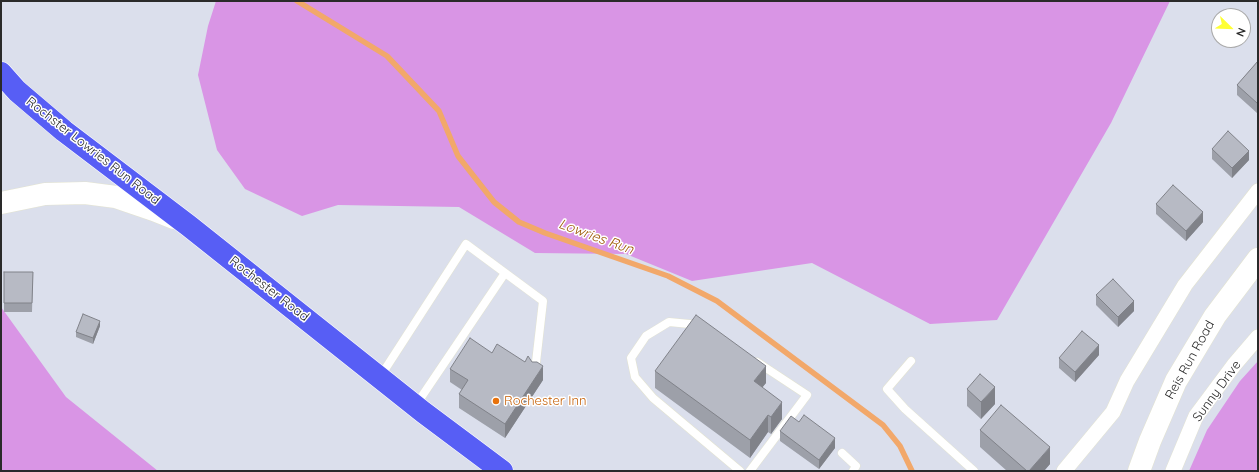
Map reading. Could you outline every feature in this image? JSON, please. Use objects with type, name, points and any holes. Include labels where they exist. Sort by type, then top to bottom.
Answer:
[{"type":"main road","name":"Rochster Lowries Run Road","points":[[1,73],[17,91],[64,131],[189,226]]},
{"type":"main road","name":"Rochester Road","points":[[189,226],[416,406],[502,471]]},
{"type":"street","points":[[1064,471],[1113,412],[1127,381],[1185,285],[1258,191]]},
{"type":"street","name":"Rochester Road","points":[[1,204],[45,194],[92,194],[116,197],[154,210],[189,226]]},
{"type":"street","name":"Reis Run Road","points":[[1139,471],[1150,441],[1176,381],[1215,316],[1258,259]]},
{"type":"street","name":"Sunny Drive","points":[[1173,471],[1196,416],[1234,365],[1258,337]]},
{"type":"lane","points":[[380,377],[466,244],[543,302],[535,371]]},
{"type":"lane","points":[[416,406],[505,273]]},
{"type":"lane","points":[[707,329],[700,325],[669,322],[646,336],[631,358],[632,365],[635,377],[653,398],[740,471]]},
{"type":"lane","points":[[750,471],[807,395],[751,358]]},
{"type":"lane","points":[[911,361],[887,389],[906,409],[974,471]]},
{"type":"lane","points":[[842,453],[856,466],[853,471]]},
{"type":"shaded area","points":[[216,1],[1170,1],[1111,123],[997,320],[930,324],[812,263],[692,281],[626,254],[535,253],[459,207],[338,205],[302,216],[245,189],[217,150],[198,75],[208,26]]},
{"type":"shaded area","points":[[1,307],[66,397],[158,471],[1,471]]},
{"type":"shaded area","points":[[1258,361],[1258,471],[1189,471],[1207,430],[1240,381]]},
{"type":"building","points":[[1258,61],[1258,102],[1257,103],[1237,85]]},
{"type":"building","points":[[1228,131],[1249,151],[1232,168],[1212,149]]},
{"type":"building","points":[[1173,185],[1203,212],[1186,231],[1156,204]]},
{"type":"building","points":[[4,272],[33,272],[32,303],[4,303]]},
{"type":"building","points":[[1113,279],[1134,301],[1118,317],[1096,295]]},
{"type":"building","points":[[83,314],[100,321],[93,338],[76,332]]},
{"type":"building","points":[[696,315],[766,366],[754,381],[782,402],[771,417],[768,415],[750,440],[655,371]]},
{"type":"building","points":[[1082,331],[1099,345],[1075,372],[1059,358]]},
{"type":"building","name":"Rochester Inn","points":[[470,338],[492,353],[497,344],[525,362],[528,356],[532,362],[537,362],[543,366],[505,424],[459,394],[468,380],[450,369]]},
{"type":"building","points":[[980,374],[995,387],[981,402],[967,389]]},
{"type":"building","points":[[1001,405],[1050,447],[1029,471],[1027,471],[980,430]]},
{"type":"building","points":[[804,415],[835,438],[819,460],[780,431],[791,416],[799,422]]},
{"type":"waterway","name":"Lowries Run","points":[[297,1],[387,56],[439,111],[458,156],[494,202],[519,222],[545,233],[668,276],[717,301],[883,425],[900,446],[912,471]]},
{"type":"place","name":"Rochester Inn","points":[[496,401]]}]
